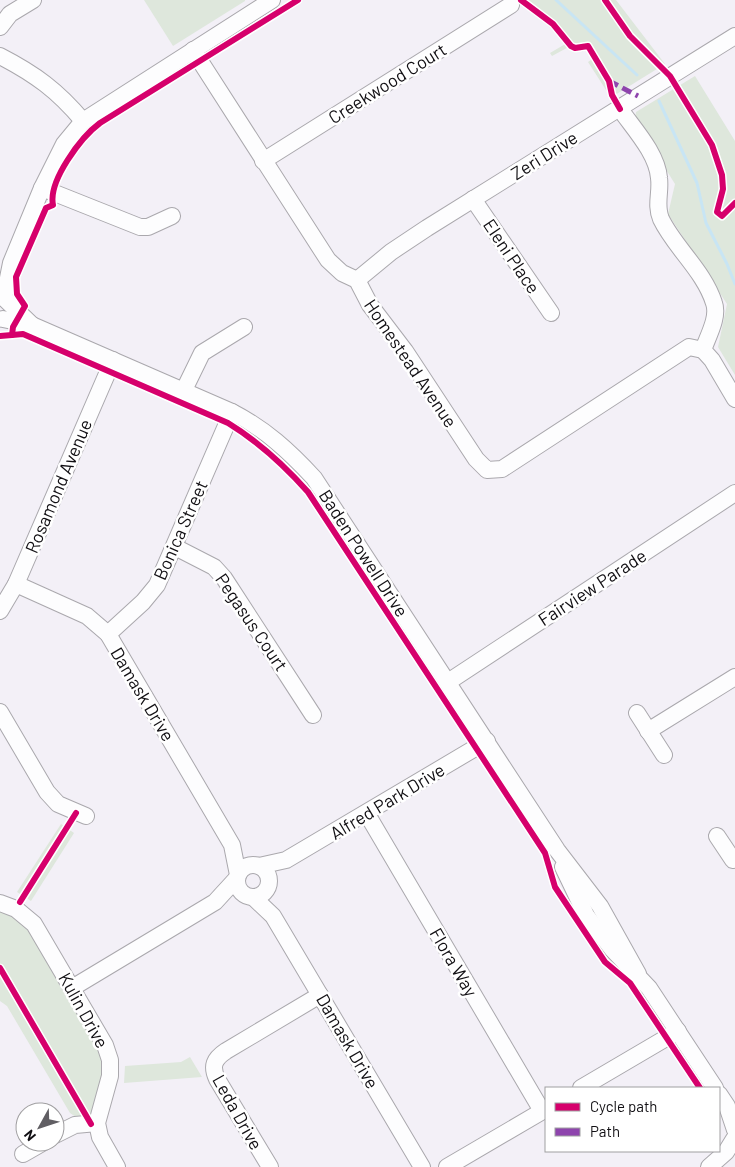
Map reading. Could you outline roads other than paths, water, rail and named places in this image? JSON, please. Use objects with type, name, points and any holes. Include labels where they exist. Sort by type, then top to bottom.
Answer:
[{"type":"street","points":[[0,27],[10,14],[33,0]]},
{"type":"street","points":[[2,321],[7,312],[3,297],[5,268],[64,144],[83,120],[272,0]]},
{"type":"street","name":"Creekwood Court","points":[[264,161],[511,5]]},
{"type":"street","name":"Zeri Drive","points":[[357,280],[392,252],[473,199],[735,36]]},
{"type":"street","name":"Homestead Avenue","points":[[193,50],[328,260],[342,273],[357,280],[370,305],[404,351],[476,460],[487,470],[502,469],[689,347],[703,350]]},
{"type":"street","points":[[0,56],[26,69],[53,88],[83,120]]},
{"type":"street","points":[[620,109],[650,154],[658,170],[657,205],[661,219],[715,304],[714,321],[703,350],[712,360],[735,399]]},
{"type":"street","points":[[42,188],[140,227],[148,227],[172,216]]},
{"type":"street","name":"Eleni Place","points":[[473,199],[551,313]]},
{"type":"street","name":"Baden Powell Drive","points":[[3,297],[32,325]]},
{"type":"street","name":"Baden Powell Drive","points":[[2,321],[32,325],[184,390],[258,425],[289,451],[314,478],[557,850],[593,910],[678,1030],[714,1087]]},
{"type":"street","points":[[184,390],[202,353],[244,327]]},
{"type":"street","name":"Rosamond Avenue","points":[[0,611],[16,584],[113,360]]},
{"type":"street","name":"Bonica Street","points":[[108,634],[148,596],[156,585],[175,547],[232,412]]},
{"type":"street","name":"Fairview Parade","points":[[448,682],[735,493]]},
{"type":"street","name":"Pegasus Court","points":[[175,547],[214,567],[224,578],[313,715]]},
{"type":"street","name":"Damask Drive","points":[[16,584],[87,616],[108,634],[232,845],[256,865]]},
{"type":"street","points":[[648,731],[735,678]]},
{"type":"street","points":[[0,712],[47,792],[58,804],[86,816]]},
{"type":"street","points":[[637,713],[664,755]]},
{"type":"street","name":"Alfred Park Drive","points":[[256,865],[286,860],[487,742]]},
{"type":"street","name":"Flora Way","points":[[367,814],[544,1110]]},
{"type":"street","name":"Damask Drive","points":[[232,845],[237,876]]},
{"type":"street","name":"Alfred Park Drive","points":[[268,885],[286,860]]},
{"type":"street","points":[[72,988],[215,902],[244,867],[256,865],[266,872],[268,885],[262,894],[215,902]]},
{"type":"street","points":[[237,876],[238,888],[249,896]]},
{"type":"street","name":"Damask Drive","points":[[268,885],[273,916]]},
{"type":"street","name":"Damask Drive","points":[[249,896],[273,916],[422,1167]]},
{"type":"street","name":"Kulin Drive","points":[[0,903],[16,908],[34,924],[101,1036],[110,1060],[110,1082],[97,1123]]},
{"type":"street","name":"Leda Drive","points":[[270,1167],[217,1079],[214,1068],[215,1061],[226,1051],[320,995]]},
{"type":"street","points":[[583,1087],[678,1030]]},
{"type":"street","points":[[713,1165],[735,1139],[727,1105]]},
{"type":"street","points":[[447,1167],[544,1110]]},
{"type":"street","points":[[65,1130],[75,1125],[97,1123],[100,1137],[117,1167]]},
{"type":"street","points":[[23,1154],[26,1152]]},
{"type":"street","points":[[713,1165],[735,1158]]},
{"type":"waterway","points":[[556,0],[637,75]]},
{"type":"waterway","points":[[659,101],[697,183],[706,223],[735,284]]}]
